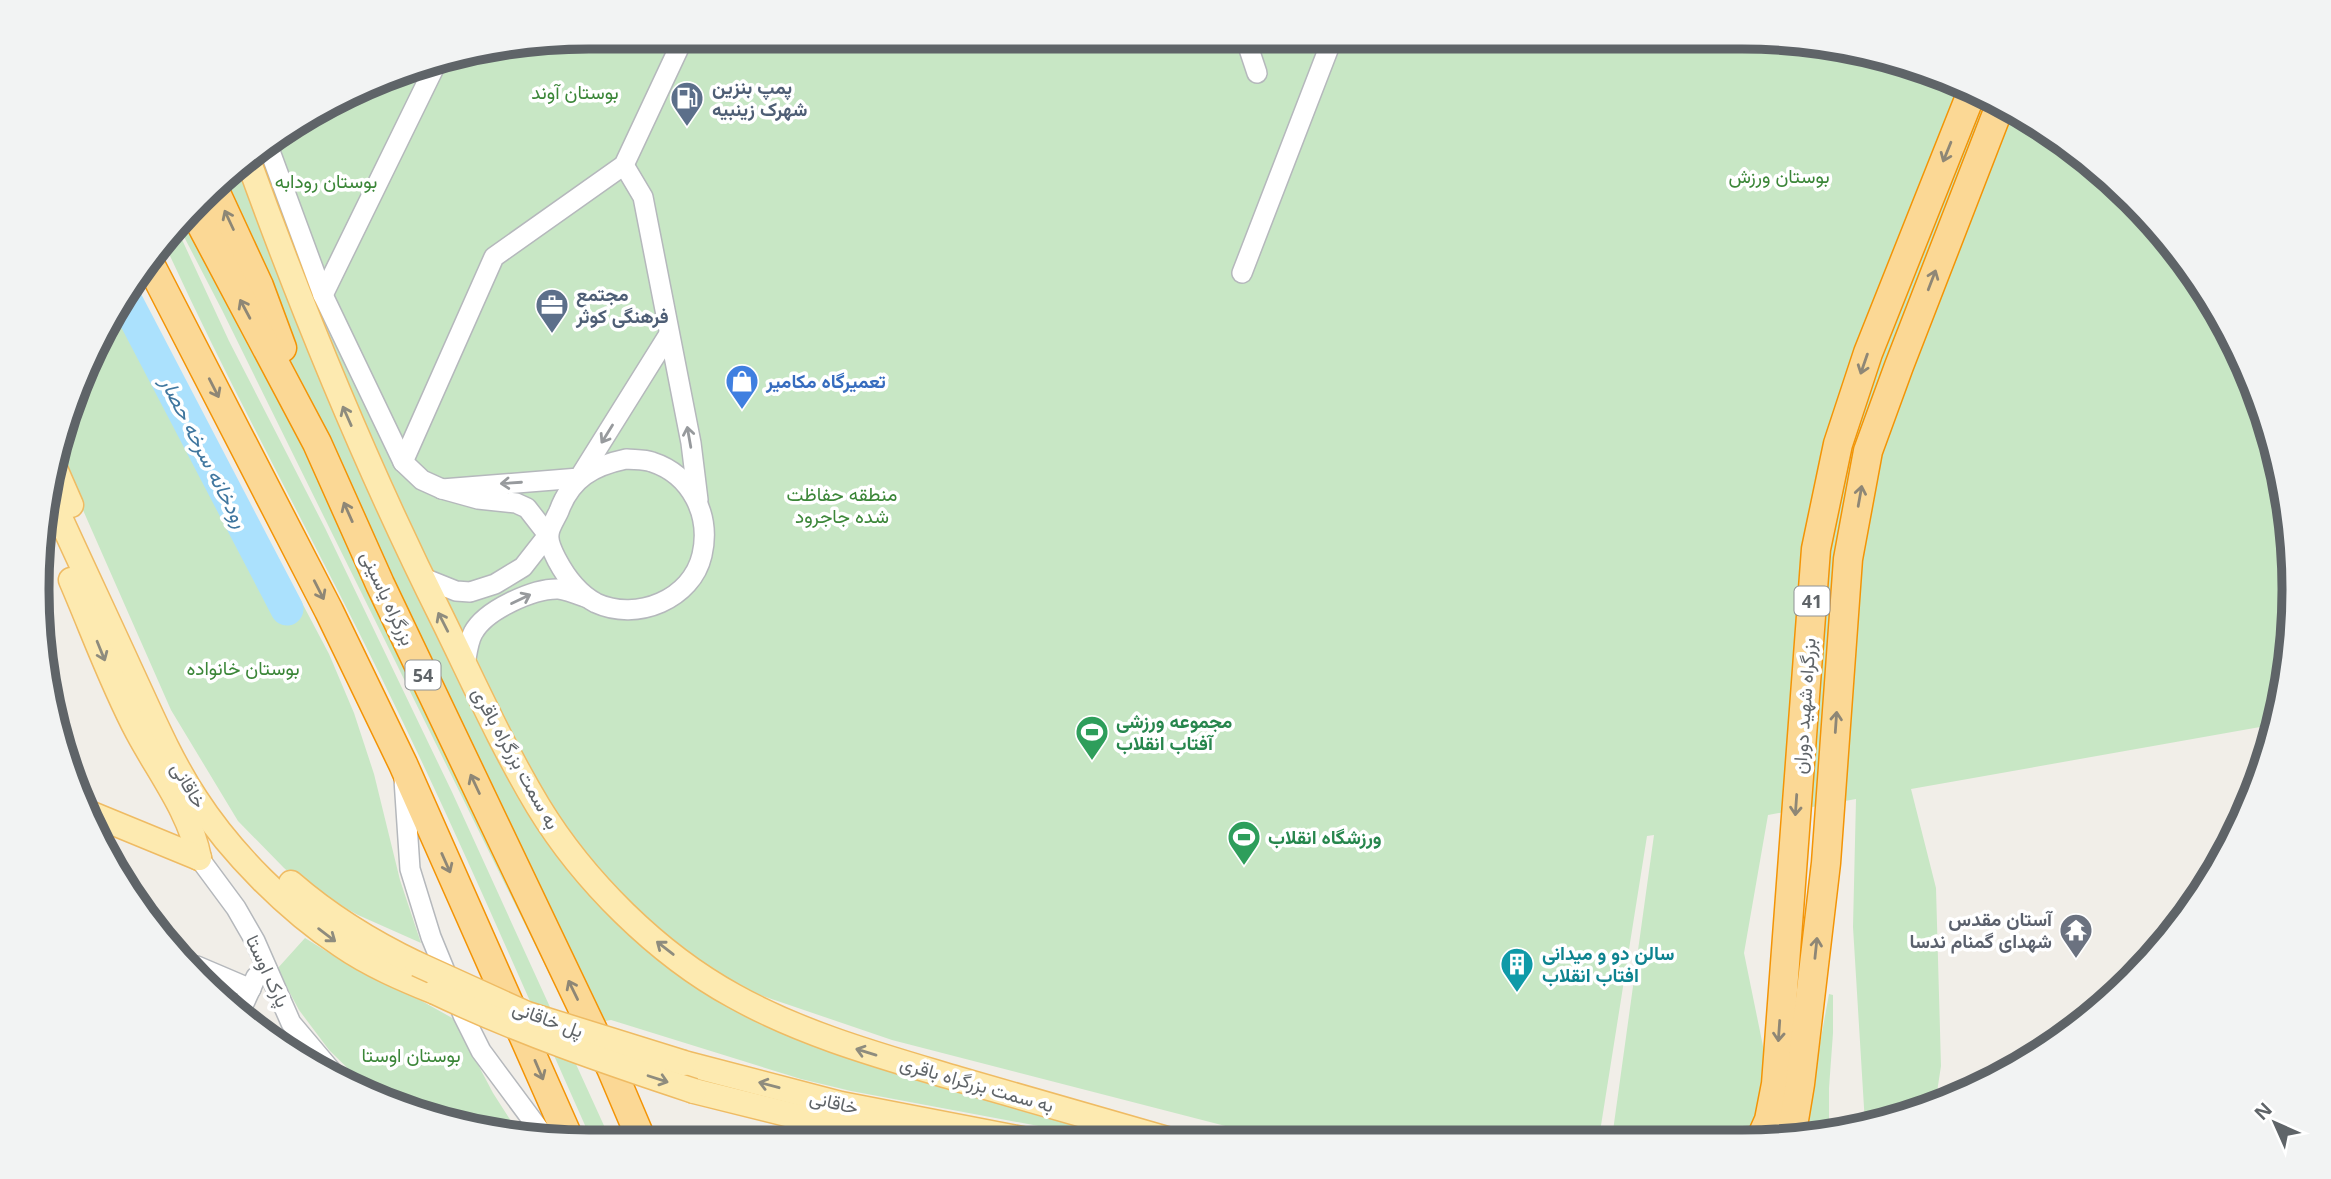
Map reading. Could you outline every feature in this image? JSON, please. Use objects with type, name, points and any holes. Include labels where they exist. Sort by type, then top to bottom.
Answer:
[{"type":"highway","name":"بزرگراه شهید دوران","points":[[1765,1129],[1776,1084],[1819,536],[1838,444],[1868,353],[1969,99]]},
{"type":"highway","name":"بزرگراه شهید دوران","points":[[1793,1127],[1826,863],[1848,559],[1868,452],[1997,113]]},
{"type":"highway","points":[[218,197],[259,286],[317,443]]},
{"type":"highway","name":"بزرگراه یاسینی","points":[[197,217],[317,443],[380,584],[611,1068],[637,1130]]},
{"type":"highway","points":[[153,271],[329,611],[402,764],[565,1129]]},
{"type":"main road","name":"به سمت بزرگراه باقری","points":[[251,168],[286,266],[337,392],[421,577],[539,807],[594,880],[621,910],[693,970],[775,1017],[827,1038],[1137,1130]]},
{"type":"main road","name":"خاقانی","points":[[60,480],[177,740],[212,802],[245,841],[310,900],[383,947],[417,964]]},
{"type":"main road","name":"خاقانی","points":[[56,508],[164,742],[191,791],[210,818],[266,881],[320,930],[364,959],[402,979],[435,992]]},
{"type":"main road","points":[[52,535],[117,689],[190,826],[199,858]]},
{"type":"main road","points":[[102,823],[199,858]]},
{"type":"main road","name":"پل خاقانی","points":[[417,964],[527,1014],[684,1063]]},
{"type":"main road","name":"پل خاقانی","points":[[435,992],[484,1015],[578,1052],[694,1091]]},
{"type":"main road","name":"خاقانی","points":[[684,1063],[841,1104],[975,1130]]},
{"type":"main road","name":"خاقانی","points":[[694,1091],[855,1130]]},
{"type":"street","points":[[403,461],[494,257],[624,165],[678,49]]},
{"type":"street","points":[[1249,49],[1257,73]]},
{"type":"street","points":[[1242,273],[1328,49]]},
{"type":"street","points":[[323,295],[433,73]]},
{"type":"street","points":[[270,153],[323,295],[403,461],[422,480],[442,489],[478,499],[516,503],[527,508],[548,535],[553,551],[576,588],[596,603],[619,610],[644,609],[667,600],[686,585],[700,564],[705,538],[703,513],[690,488],[674,473],[651,461],[613,461],[601,464],[579,478],[442,489]]},
{"type":"street","points":[[624,165],[643,197],[691,443],[698,505]]},
{"type":"street","points":[[421,577],[456,591],[470,592],[495,584],[523,567],[548,535],[564,497],[579,478],[669,334]]},
{"type":"street","points":[[465,664],[473,633],[480,623],[495,611],[536,592],[560,589],[589,597]]},
{"type":"street","points":[[402,764],[410,869],[431,937],[463,1016],[481,1051],[537,1127]]},
{"type":"street","name":"پارک اوستا","points":[[199,858],[236,908],[264,960],[291,1023],[306,1050]]},
{"type":"street","points":[[244,1005],[264,960]]},
{"type":"street","points":[[206,971],[251,989]]},
{"type":"green space","name":"منطقه حفاظت شده جاجرود","points":[[590,49],[1742,49],[1777,50],[1847,59],[1881,67],[1948,90],[2012,121],[2042,140],[2098,183],[2124,207],[2148,233],[2191,289],[2210,319],[2241,383],[2264,450],[2272,484],[2281,554],[2282,590],[2281,625],[2272,695],[2265,726],[1911,789],[1936,888],[1941,1066],[1937,1093],[1865,1116],[1853,927],[1856,799],[1768,815],[1744,953],[1764,1051],[1761,1096],[1751,1130],[1613,1130],[1654,835],[1647,836],[1600,1130],[1241,1130],[892,1040],[757,994],[722,1001],[800,1041],[841,1056],[1102,1130],[1057,1130],[801,1079],[611,1020],[575,1026],[182,234],[207,207],[260,161],[319,121],[383,90],[450,67],[484,59],[554,50]]},
{"type":"green space","points":[[180,236],[229,341],[325,528],[452,792],[606,1130],[587,1130],[410,736],[168,251]]},
{"type":"green space","name":"بوستان خانواده","points":[[138,292],[329,654],[354,713],[374,774],[400,880],[421,943],[358,915],[304,885],[284,868],[238,821],[171,710],[63,465],[90,383],[121,319]]},
{"type":"green space","name":"بوستان اوستا","points":[[305,938],[360,972],[454,1019],[493,1093],[513,1124],[450,1112],[357,1077],[329,1050],[299,1010],[277,969]]},
{"type":"green space","points":[[1829,994],[1833,995],[1833,1033],[1829,1123],[1805,1126]]},
{"type":"waterway","name":"رودخانه سرخه حصار","points":[[129,306],[287,609]]},
{"type":"place","name":"پمپ بنزین شهرک زینبیه","points":[[687,128]]},
{"type":"place","name":"مجتمع فرهنگی کوثر","points":[[552,335]]},
{"type":"place","name":"تعمیرگاه مکامیر","points":[[742,411]]},
{"type":"place","name":"مجموعه ورزشی آفتاب انقلاب","points":[[1092,762]]},
{"type":"place","name":"ورزشگاه انقلاب","points":[[1244,867]]},
{"type":"place","name":"آستان مقدس شهدای گمنام ندسا","points":[[2076,960]]},
{"type":"place","name":"سالن دو و میدانی افتاب انقلاب","points":[[1517,994]]},
{"type":"park label","name":"بوستان آوند","points":[[575,92]]},
{"type":"park label","name":"بوستان ورزش","points":[[1779,176]]},
{"type":"park label","name":"بوستان رودابه","points":[[326,181]]}]
